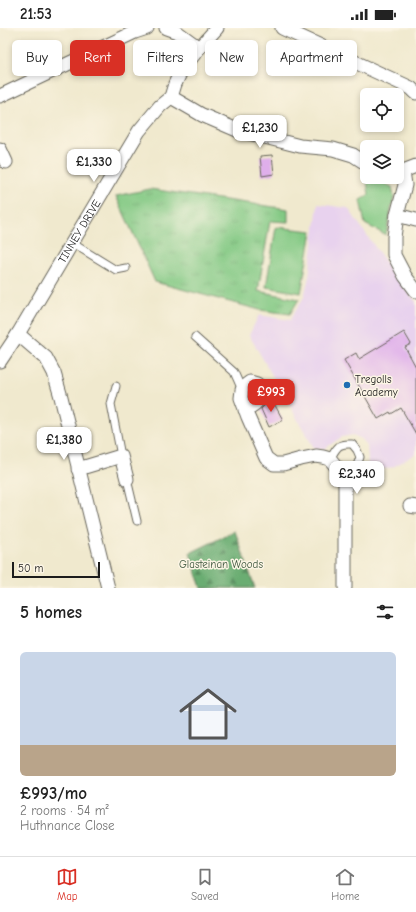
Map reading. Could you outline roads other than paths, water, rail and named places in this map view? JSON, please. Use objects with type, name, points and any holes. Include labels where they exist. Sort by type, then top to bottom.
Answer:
[{"type":"street","points":[[0,96],[135,32],[147,28]]},
{"type":"street","points":[[166,28],[177,32],[199,48]]},
{"type":"street","name":"TINNEY DRIVE","points":[[0,361],[18,334],[139,131],[160,106],[171,97],[181,72],[199,48],[217,28]]},
{"type":"street","points":[[282,28],[411,88],[416,93]]},
{"type":"street","points":[[171,97],[202,115],[237,130],[300,146],[333,149],[352,155],[360,160]]},
{"type":"street","points":[[0,149],[6,162]]},
{"type":"street","points":[[404,169],[415,165],[416,166]]},
{"type":"street","points":[[404,182],[405,185],[397,215],[394,236],[394,255],[405,276],[416,291]]},
{"type":"street","points":[[397,215],[416,220]]},
{"type":"street","points":[[18,334],[46,358],[54,373],[108,588]]},
{"type":"street","points":[[246,410],[260,398],[261,390],[257,384],[250,382],[242,390],[241,398],[248,417],[266,458],[274,464],[284,464],[316,456],[323,457],[330,459],[344,476],[345,588]]},
{"type":"street","points":[[78,469],[121,456],[127,479]]},
{"type":"lane","points":[[72,243],[116,270],[126,268]]},
{"type":"lane","points":[[195,337],[234,372],[242,390]]},
{"type":"lane","points":[[116,386],[111,404],[121,456]]},
{"type":"lane","points":[[330,459],[338,447],[344,444],[352,444],[357,450],[360,457],[358,466],[344,480]]},
{"type":"lane","points":[[127,479],[137,521]]},
{"type":"place","name":"Tregolls Academy","points":[[347,385]]},
{"type":"park label","name":"Glasteinan Woods","points":[[221,564]]}]
